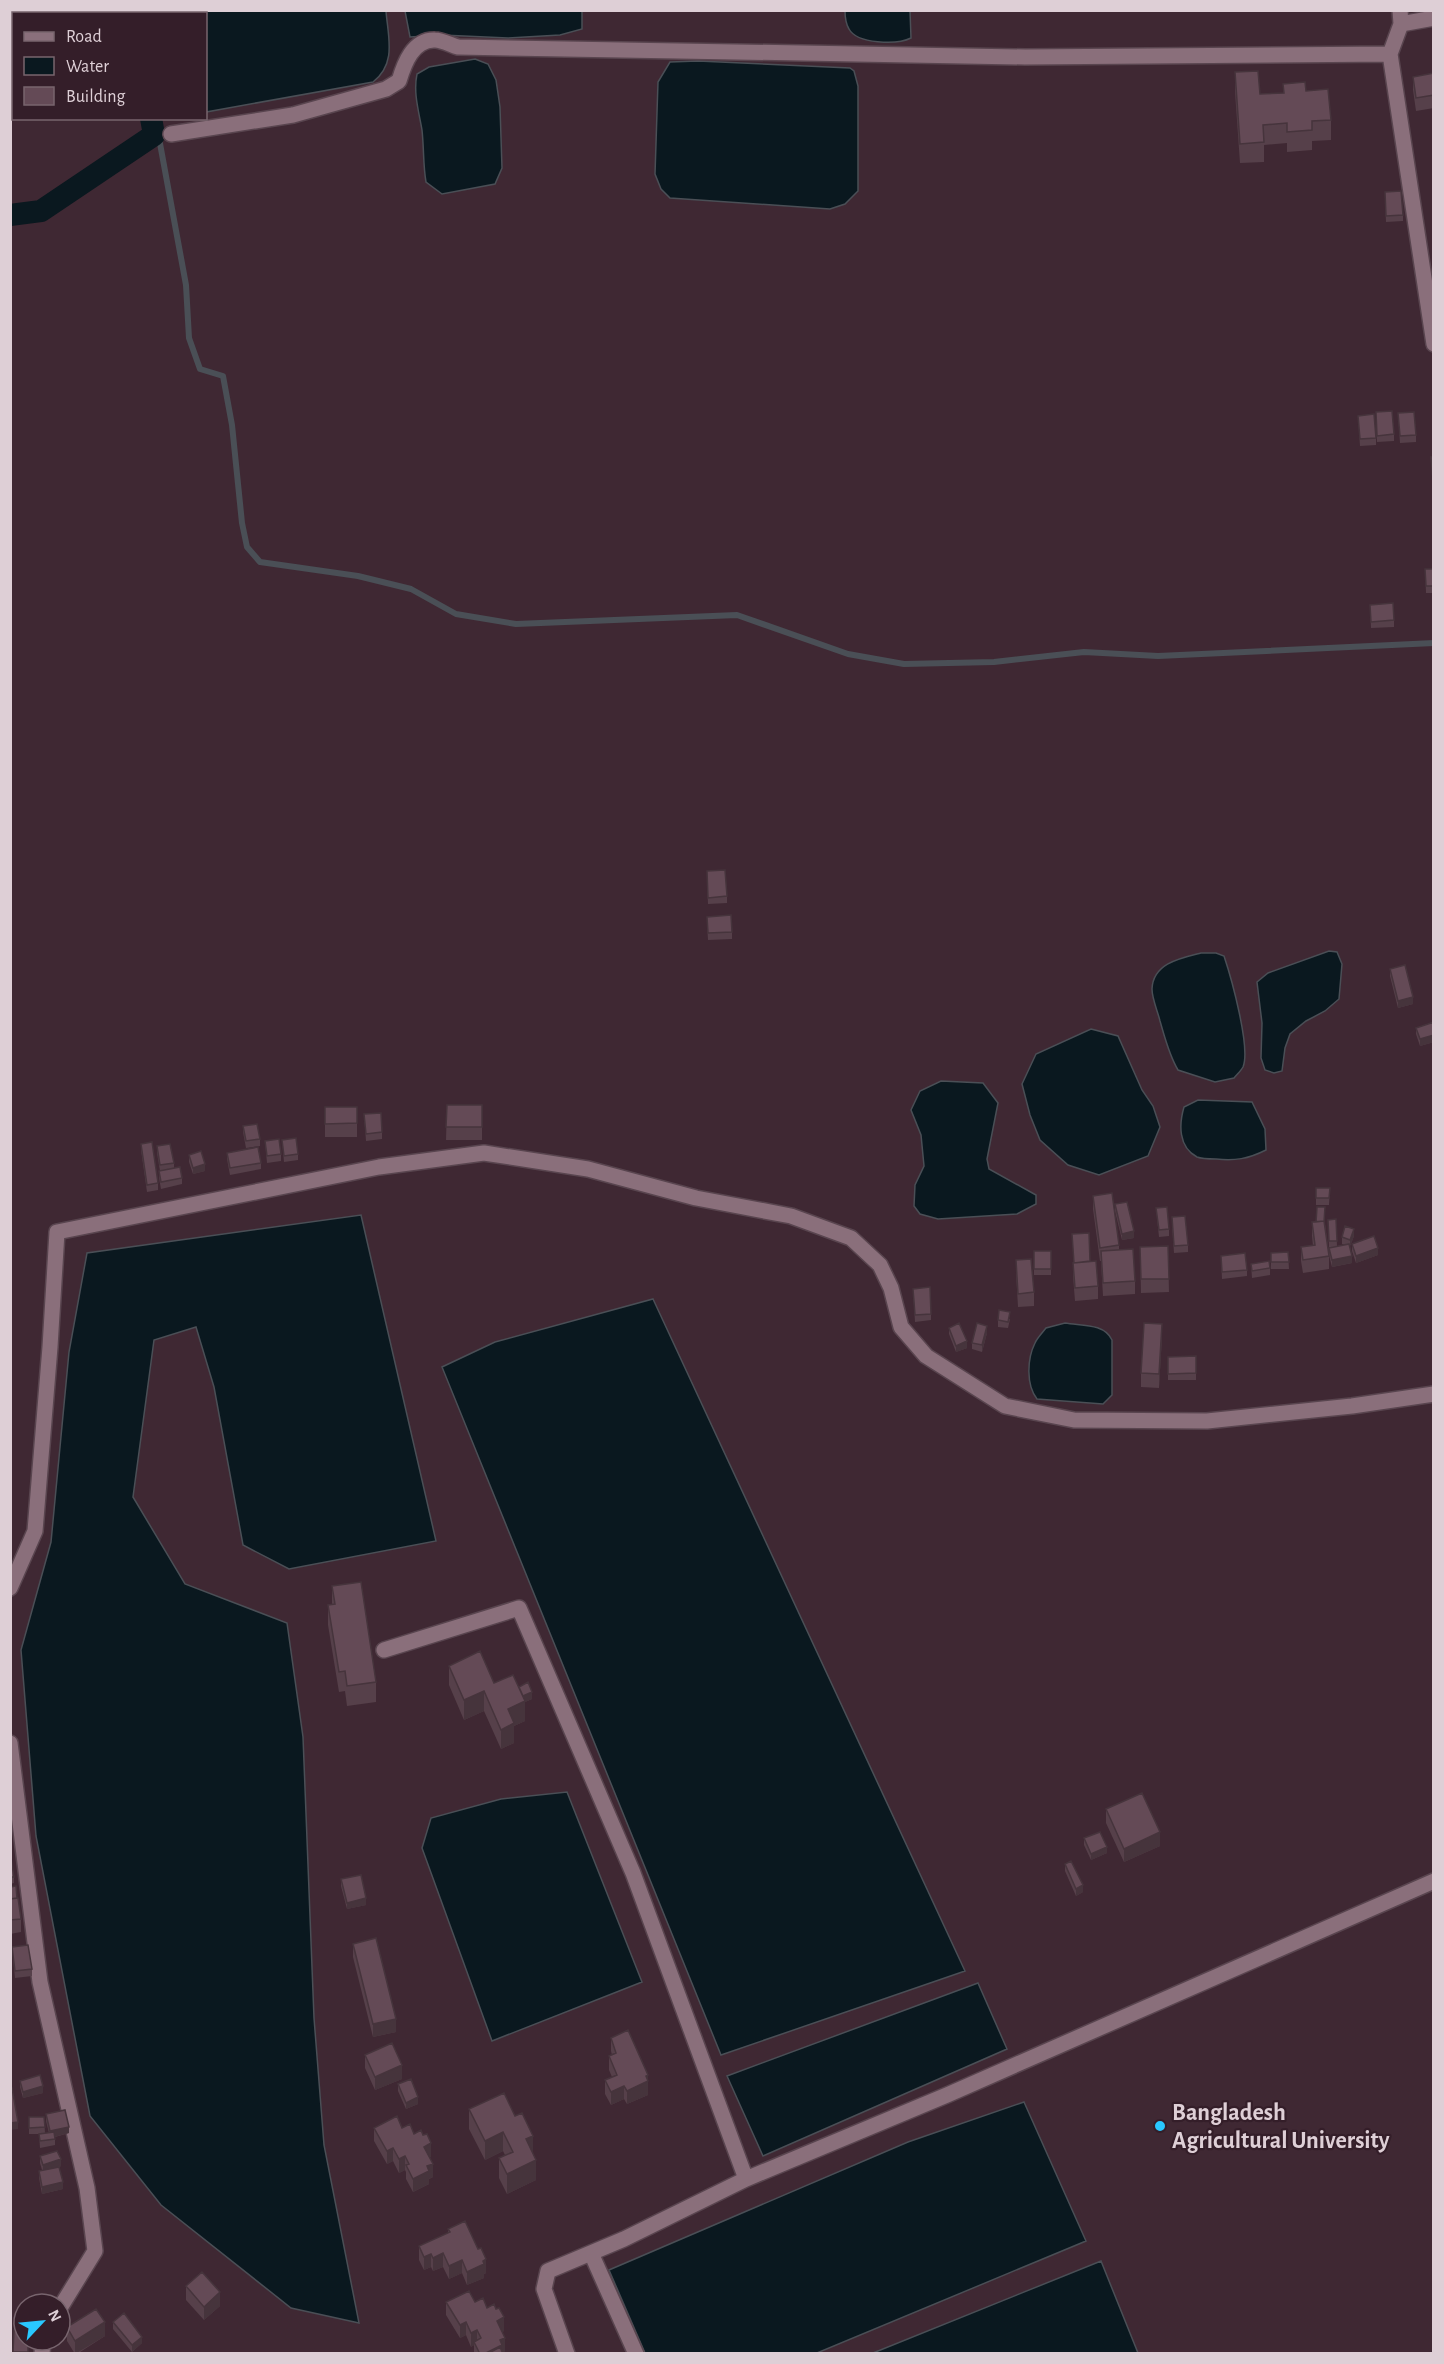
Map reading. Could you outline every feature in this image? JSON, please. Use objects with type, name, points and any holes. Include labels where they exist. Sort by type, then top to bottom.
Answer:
[{"type":"street","points":[[1434,18],[1400,17],[1390,54],[1434,344]]},
{"type":"street","points":[[171,134],[293,115],[386,89],[399,81],[404,65],[415,47],[433,40],[458,46],[1025,57],[1390,54]]},
{"type":"street","points":[[10,1588],[35,1531],[57,1232],[379,1167],[484,1153],[588,1169],[696,1198],[791,1216],[851,1239],[875,1260],[880,1265],[891,1288],[901,1326],[926,1356],[1005,1406],[1074,1420],[1207,1421],[1352,1406],[1434,1394]]},
{"type":"street","points":[[384,1650],[519,1608],[633,1873],[746,2179]]},
{"type":"street","points":[[10,1743],[40,1982],[87,2188],[95,2251],[70,2292]]},
{"type":"street","points":[[567,2354],[544,2289],[548,2271],[746,2179],[947,2095],[1434,1881]]},
{"type":"street","points":[[591,2253],[636,2354]]},
{"type":"water","points":[[386,11],[388,58],[381,75],[373,82],[207,112],[207,12],[168,12]]},
{"type":"water","points":[[405,11],[582,11],[582,29],[560,35],[508,38],[442,35],[410,37]]},
{"type":"water","points":[[845,11],[910,11],[911,38],[897,42],[878,42],[860,38],[849,29]]},
{"type":"water","points":[[475,59],[488,64],[496,80],[500,107],[502,168],[495,184],[442,194],[426,182],[422,130],[416,95],[417,74],[429,67]]},
{"type":"water","points":[[698,61],[850,68],[854,71],[858,86],[858,191],[845,204],[830,209],[670,198],[661,189],[655,174],[658,82],[670,62]]},
{"type":"water","points":[[1329,951],[1337,952],[1342,964],[1339,999],[1290,1034],[1285,1048],[1282,1071],[1274,1073],[1265,1070],[1261,1058],[1262,1023],[1257,982],[1268,973]]},
{"type":"water","points":[[1201,953],[1216,953],[1224,956],[1239,1012],[1244,1045],[1245,1058],[1241,1070],[1234,1078],[1215,1082],[1178,1070],[1172,1058],[1152,993],[1157,973],[1169,963]]},
{"type":"water","points":[[1091,1029],[1118,1036],[1142,1090],[1153,1106],[1160,1127],[1148,1156],[1099,1175],[1068,1165],[1040,1140],[1030,1115],[1022,1084],[1036,1054]]},
{"type":"water","points":[[941,1081],[983,1083],[998,1103],[987,1159],[989,1169],[1036,1195],[1036,1204],[1017,1214],[938,1219],[920,1214],[914,1206],[915,1185],[924,1166],[921,1135],[911,1110],[920,1091]]},
{"type":"water","points":[[1198,1100],[1252,1102],[1265,1129],[1266,1150],[1241,1159],[1229,1160],[1201,1158],[1191,1153],[1183,1141],[1181,1121],[1184,1107]]},
{"type":"water","points":[[361,1215],[436,1541],[289,1569],[243,1545],[214,1387],[196,1327],[154,1340],[133,1497],[185,1584],[287,1623],[303,1737],[314,2018],[324,2145],[359,2323],[291,2308],[161,2205],[90,2116],[36,1836],[21,1650],[51,1542],[69,1352],[87,1253]]},
{"type":"water","points":[[653,1299],[965,1971],[721,2055],[442,1367],[495,1342]]},
{"type":"water","points":[[1065,1323],[1098,1328],[1112,1340],[1112,1395],[1103,1404],[1037,1399],[1033,1393],[1029,1372],[1030,1357],[1035,1343],[1046,1328]]},
{"type":"water","points":[[567,1792],[642,1982],[492,2041],[422,1848],[431,1818],[501,1799]]},
{"type":"water","points":[[978,1983],[1007,2049],[763,2156],[727,2076]]},
{"type":"water","points":[[1024,2102],[1086,2241],[817,2353],[645,2353],[609,2270],[908,2142]]},
{"type":"water","points":[[1101,2261],[1138,2353],[873,2353]]},
{"type":"building","points":[[1258,71],[1260,94],[1284,93],[1283,84],[1305,82],[1306,91],[1328,89],[1331,120],[1312,121],[1312,130],[1287,132],[1287,123],[1263,125],[1264,142],[1240,144],[1235,72]]},
{"type":"building","points":[[1434,73],[1434,95],[1416,98],[1413,77]]},
{"type":"building","points":[[1401,191],[1403,215],[1386,216],[1385,192]]},
{"type":"building","points":[[1392,411],[1394,434],[1377,436],[1376,412]]},
{"type":"building","points":[[1414,412],[1416,435],[1400,436],[1398,413]]},
{"type":"building","points":[[1374,414],[1376,438],[1360,439],[1358,416]]},
{"type":"building","points":[[1431,457],[1434,457],[1434,480],[1433,480]]},
{"type":"building","points":[[1425,569],[1434,569],[1434,586],[1426,586]]},
{"type":"building","points":[[1393,603],[1394,620],[1371,622],[1370,605]]},
{"type":"building","points":[[725,870],[727,896],[708,898],[707,871]]},
{"type":"building","points":[[731,915],[732,932],[708,933],[707,917]]},
{"type":"building","points":[[1405,965],[1413,997],[1398,1001],[1390,969]]},
{"type":"building","points":[[1434,1022],[1434,1035],[1420,1039],[1416,1028]]},
{"type":"building","points":[[447,1105],[482,1105],[482,1127],[446,1127]]},
{"type":"building","points":[[325,1107],[357,1107],[357,1123],[325,1124]]},
{"type":"building","points":[[381,1113],[382,1132],[366,1134],[364,1114]]},
{"type":"building","points":[[257,1124],[260,1139],[246,1141],[243,1126]]},
{"type":"building","points":[[296,1138],[298,1154],[284,1156],[282,1140]]},
{"type":"building","points":[[279,1139],[281,1154],[267,1156],[265,1141]]},
{"type":"building","points":[[152,1142],[158,1183],[147,1185],[141,1144]]},
{"type":"building","points":[[170,1144],[174,1163],[160,1165],[157,1146]]},
{"type":"building","points":[[258,1147],[261,1163],[230,1168],[227,1153]]},
{"type":"building","points":[[201,1151],[205,1164],[193,1168],[189,1155]]},
{"type":"building","points":[[180,1167],[182,1178],[161,1182],[159,1171]]},
{"type":"building","points":[[1316,1188],[1330,1188],[1329,1198],[1316,1198]]},
{"type":"building","points":[[1112,1193],[1119,1245],[1100,1248],[1093,1196]]},
{"type":"building","points":[[1127,1202],[1134,1231],[1122,1234],[1115,1204]]},
{"type":"building","points":[[1167,1207],[1169,1229],[1159,1230],[1156,1208]]},
{"type":"building","points":[[1317,1207],[1325,1207],[1324,1222],[1316,1222]]},
{"type":"building","points":[[1185,1216],[1188,1245],[1174,1246],[1172,1217]]},
{"type":"building","points":[[1336,1219],[1337,1241],[1329,1241],[1328,1220]]},
{"type":"building","points":[[1324,1221],[1329,1256],[1303,1260],[1301,1247],[1315,1245],[1312,1222]]},
{"type":"building","points":[[1345,1226],[1354,1229],[1350,1240],[1342,1237]]},
{"type":"building","points":[[1089,1233],[1090,1261],[1074,1263],[1072,1234]]},
{"type":"building","points":[[1374,1236],[1378,1248],[1356,1256],[1352,1244]]},
{"type":"building","points":[[1349,1244],[1352,1256],[1332,1260],[1329,1248]]},
{"type":"building","points":[[1168,1246],[1169,1279],[1141,1279],[1140,1247]]},
{"type":"building","points":[[1133,1249],[1135,1281],[1103,1283],[1101,1251]]},
{"type":"building","points":[[1034,1251],[1051,1251],[1051,1269],[1034,1269]]},
{"type":"building","points":[[1288,1252],[1289,1262],[1271,1262],[1271,1253]]},
{"type":"building","points":[[1245,1253],[1247,1270],[1222,1272],[1221,1256]]},
{"type":"building","points":[[1031,1259],[1034,1292],[1018,1294],[1016,1260]]},
{"type":"building","points":[[1096,1261],[1098,1286],[1075,1288],[1073,1263]]},
{"type":"building","points":[[1269,1261],[1270,1268],[1252,1271],[1251,1264]]},
{"type":"building","points":[[930,1287],[931,1314],[915,1315],[913,1289]]},
{"type":"building","points":[[999,1310],[1010,1312],[1008,1322],[998,1320]]},
{"type":"building","points":[[959,1323],[967,1341],[956,1346],[949,1328]]},
{"type":"building","points":[[977,1323],[987,1326],[982,1345],[972,1343]]},
{"type":"building","points":[[1144,1323],[1162,1324],[1159,1374],[1141,1373]]},
{"type":"building","points":[[1196,1356],[1196,1373],[1168,1374],[1168,1357]]},
{"type":"building","points":[[361,1582],[376,1682],[347,1686],[345,1671],[339,1672],[328,1605],[335,1604],[332,1586]]},
{"type":"building","points":[[480,1651],[494,1683],[513,1675],[525,1701],[508,1709],[514,1723],[501,1730],[484,1691],[464,1700],[449,1666]]},
{"type":"building","points":[[528,1682],[532,1692],[523,1696],[519,1687]]},
{"type":"building","points":[[1142,1793],[1160,1832],[1124,1849],[1106,1809]]},
{"type":"building","points":[[1100,1832],[1107,1847],[1091,1854],[1084,1838]]},
{"type":"building","points":[[11,1858],[14,1877],[10,1877]]},
{"type":"building","points":[[1071,1861],[1083,1885],[1076,1889],[1065,1864]]},
{"type":"building","points":[[361,1875],[366,1898],[347,1903],[341,1879]]},
{"type":"building","points":[[16,1886],[17,1898],[10,1899],[10,1887]]},
{"type":"building","points":[[18,1898],[21,1919],[10,1920],[10,1899]]},
{"type":"building","points":[[376,1938],[396,2019],[373,2024],[353,1944]]},
{"type":"building","points":[[28,1945],[32,1969],[15,1971],[12,1947]]},
{"type":"building","points":[[628,2030],[648,2075],[646,2076],[648,2081],[627,2091],[624,2086],[611,2092],[605,2080],[617,2075],[609,2056],[616,2053],[611,2038]]},
{"type":"building","points":[[392,2043],[402,2065],[375,2077],[365,2055]]},
{"type":"building","points":[[40,2075],[43,2086],[23,2092],[20,2081]]},
{"type":"building","points":[[411,2079],[418,2097],[406,2103],[398,2084]]},
{"type":"building","points":[[10,2088],[12,2088],[18,2122],[10,2123]]},
{"type":"building","points":[[504,2093],[515,2116],[522,2113],[533,2136],[526,2139],[536,2160],[507,2174],[499,2158],[513,2152],[503,2132],[485,2141],[469,2109]]},
{"type":"building","points":[[65,2110],[69,2127],[50,2131],[46,2114]]},
{"type":"building","points":[[397,2116],[402,2128],[410,2124],[414,2134],[421,2130],[423,2135],[427,2134],[431,2143],[424,2147],[433,2164],[427,2166],[429,2171],[413,2179],[406,2165],[409,2164],[405,2156],[399,2159],[393,2148],[387,2151],[374,2128]]},
{"type":"building","points":[[29,2117],[44,2117],[45,2127],[29,2128]]},
{"type":"building","points":[[54,2132],[55,2139],[40,2141],[39,2134]]},
{"type":"building","points":[[57,2151],[61,2159],[43,2165],[40,2156]]},
{"type":"building","points":[[59,2167],[63,2182],[42,2187],[39,2171]]},
{"type":"building","points":[[465,2221],[478,2249],[481,2248],[486,2259],[483,2261],[484,2264],[467,2272],[462,2260],[449,2266],[443,2253],[433,2258],[431,2254],[424,2257],[419,2246],[450,2232],[448,2229]]},
{"type":"building","points":[[202,2272],[220,2292],[204,2307],[186,2286]]},
{"type":"building","points":[[469,2291],[475,2302],[483,2298],[487,2308],[494,2304],[504,2317],[497,2321],[505,2338],[500,2340],[502,2345],[484,2354],[480,2354],[474,2342],[481,2338],[477,2330],[471,2333],[466,2322],[460,2325],[446,2302]]},
{"type":"building","points":[[96,2309],[105,2322],[75,2341],[72,2336],[72,2324]]},
{"type":"building","points":[[124,2313],[142,2337],[132,2345],[113,2322]]},
{"type":"building","points":[[500,2347],[503,2354],[487,2354]]},
{"type":"waterway","points":[[10,215],[41,211],[154,135],[151,120]]},
{"type":"waterway","points":[[154,135],[159,138],[186,285],[189,338],[200,369],[223,376],[232,425],[242,523],[247,547],[260,562],[358,576],[411,589],[456,614],[516,624],[737,615],[848,654],[904,664],[994,662],[1084,652],[1158,656],[1434,643]]},
{"type":"place","name":"Bangladesh Agricultural University","points":[[1160,2126]]}]
